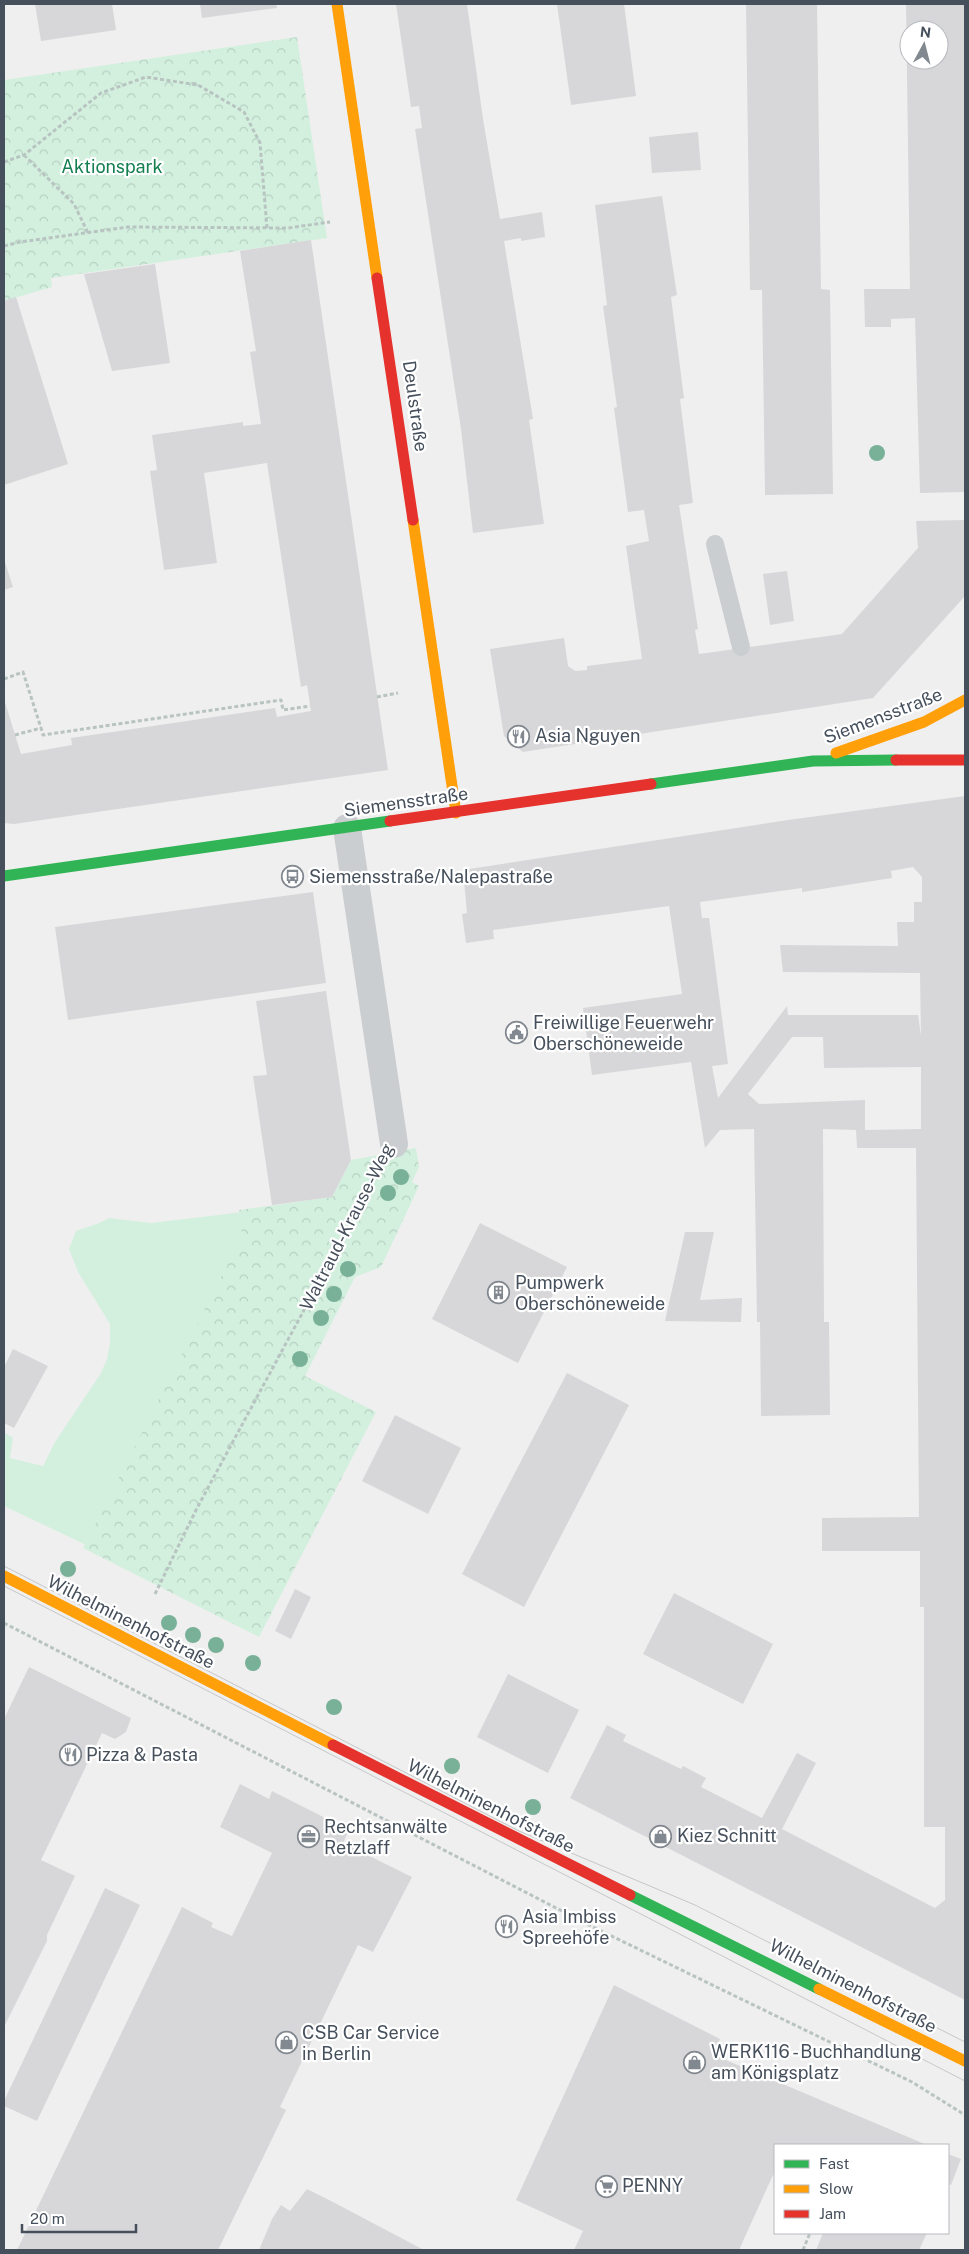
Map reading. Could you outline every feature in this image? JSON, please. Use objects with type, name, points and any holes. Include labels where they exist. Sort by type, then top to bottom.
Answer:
[{"type":"street","name":"Deulstraße","points":[[338,4],[456,813]]},
{"type":"street","name":"Siemensstraße","points":[[813,761],[924,722],[965,700]]},
{"type":"street","name":"Siemensstraße","points":[[4,876],[813,761],[965,760]]},
{"type":"street","name":"Waltraud-Krause-Weg","points":[[347,828],[394,1144]]},
{"type":"street","name":"Wilhelminenhofstraße","points":[[4,1576],[483,1823],[965,2061]]},
{"type":"lane","points":[[715,544],[741,647]]},
{"type":"path","points":[[4,162],[24,155],[101,93],[146,77],[198,85],[244,112],[260,143],[267,228]]},
{"type":"path","points":[[24,155],[74,204],[88,233]]},
{"type":"path","points":[[4,246],[128,227],[288,228],[330,222]]},
{"type":"path","points":[[4,679],[23,672],[43,736],[281,700],[283,710],[310,706]]},
{"type":"path","points":[[377,696],[398,693]]},
{"type":"path","points":[[16,735],[41,728]]},
{"type":"path","name":"Waltraud-Krause-Weg","points":[[155,1594],[196,1510],[394,1144]]},
{"type":"path","points":[[4,1624],[593,1928],[912,2082],[965,2115]]},
{"type":"path","points":[[803,2250],[810,2234]]},
{"type":"green space","name":"Aktionspark","points":[[297,37],[327,238],[51,278],[52,287],[4,301],[4,80]]},
{"type":"green space","points":[[416,1148],[419,1167],[412,1182],[419,1186],[381,1267],[355,1277],[305,1376],[376,1412],[259,1637],[83,1548],[242,1236],[239,1210],[332,1197],[351,1160]]},
{"type":"green space","points":[[329,1202],[143,1572],[4,1506],[4,1432],[13,1438],[10,1458],[43,1466],[55,1442],[101,1373],[107,1359],[110,1343],[110,1324],[78,1272],[69,1249],[76,1231],[109,1218],[151,1223]]},
{"type":"building","points":[[35,4],[112,4],[116,30],[41,41]]},
{"type":"building","points":[[200,4],[276,4],[277,8],[202,18]]},
{"type":"building","points":[[396,4],[467,4],[483,119],[500,219],[542,212],[545,237],[521,241],[521,238],[504,241],[533,419],[529,420],[544,524],[473,533],[461,429],[415,129],[422,128],[419,106],[411,107]]},
{"type":"building","points":[[557,4],[624,4],[636,96],[571,105]]},
{"type":"building","points":[[746,4],[817,4],[821,289],[830,290],[833,494],[765,495],[762,290],[750,290]]},
{"type":"building","points":[[906,4],[965,4],[965,492],[920,493],[915,318],[891,319],[891,327],[865,327],[864,289],[910,289],[907,70],[949,70],[949,20],[906,20]]},
{"type":"building","points":[[698,132],[701,170],[652,173],[649,137]]},
{"type":"building","points":[[662,196],[677,295],[671,297],[684,398],[680,399],[693,503],[679,505],[698,629],[695,630],[699,654],[842,634],[918,548],[916,521],[965,520],[965,596],[873,698],[523,752],[504,736],[490,649],[564,638],[568,666],[575,671],[587,670],[587,666],[642,659],[626,546],[649,541],[644,510],[628,512],[614,408],[617,407],[603,306],[607,305],[595,205]]},
{"type":"building","points":[[311,240],[388,770],[14,824],[4,823],[4,699],[21,754],[72,745],[71,738],[275,708],[277,717],[311,711],[307,685],[301,687],[267,463],[204,473],[217,563],[164,570],[150,471],[157,470],[152,435],[243,422],[243,426],[261,424],[250,352],[256,351],[240,251]]},
{"type":"building","points":[[155,264],[170,363],[112,371],[84,274]]},
{"type":"building","points":[[16,297],[68,464],[4,485],[4,301]]},
{"type":"building","points":[[4,559],[13,587],[4,590]]},
{"type":"building","points":[[787,571],[794,621],[770,625],[763,574]]},
{"type":"building","points":[[965,796],[965,2000],[570,1798],[607,1725],[626,1735],[623,1741],[681,1769],[683,1766],[706,1778],[701,1787],[762,1818],[797,1753],[816,1763],[782,1829],[935,1908],[945,1900],[945,1827],[924,1827],[924,1607],[920,1607],[920,1551],[822,1551],[822,1518],[919,1517],[916,1148],[857,1148],[856,1130],[823,1129],[824,1322],[829,1322],[830,1415],[761,1416],[760,1322],[757,1322],[754,1129],[720,1130],[705,1148],[691,1062],[592,1075],[583,1008],[682,994],[669,906],[493,930],[494,939],[466,943],[462,914],[467,913],[463,870],[788,820]],"holes":[[[913,867],[922,877],[922,902],[914,902],[914,922],[897,922],[898,946],[780,945],[783,972],[920,973],[921,1036],[918,1015],[788,1015],[787,1006],[718,1098],[712,1066],[728,1064],[709,918],[702,918],[700,902],[802,888],[802,892],[892,878],[891,871]],[[792,1037],[823,1037],[824,1068],[921,1067],[921,1129],[865,1130],[865,1100],[759,1104],[748,1094]]]},
{"type":"building","points":[[313,892],[326,983],[68,1020],[55,927]]},
{"type":"building","points":[[326,991],[351,1160],[332,1197],[272,1205],[253,1076],[267,1075],[256,1001]]},
{"type":"building","name":"Pumpwerk Oberschöneweide","points":[[480,1223],[567,1267],[518,1363],[432,1319]]},
{"type":"building","points":[[685,1232],[714,1232],[700,1300],[742,1298],[741,1322],[665,1321]]},
{"type":"building","points":[[13,1349],[48,1366],[14,1428],[4,1423],[4,1367]]},
{"type":"building","points":[[567,1373],[629,1405],[524,1607],[462,1574]]},
{"type":"building","points":[[395,1415],[461,1448],[428,1514],[362,1481]]},
{"type":"building","points":[[295,1589],[311,1597],[291,1639],[275,1631]]},
{"type":"building","points":[[674,1593],[773,1644],[743,1704],[643,1654]]},
{"type":"building","points":[[29,1667],[131,1718],[126,1732],[115,1739],[102,1733],[41,1860],[75,1876],[47,1935],[47,1941],[4,2027],[4,1719]]},
{"type":"building","points":[[508,1674],[579,1710],[548,1773],[477,1737]]},
{"type":"building","points":[[240,1784],[269,1799],[272,1791],[349,1830],[343,1843],[412,1877],[373,1952],[358,1945],[280,2107],[286,2110],[218,2250],[17,2250],[182,1907],[213,1923],[211,1927],[232,1936],[272,1853],[220,1827]]},
{"type":"building","points":[[105,1888],[140,1905],[37,2121],[4,2106],[4,2101]]},
{"type":"building","points":[[614,1985],[720,2039],[714,2055],[925,2144],[774,2144],[774,2176],[739,2250],[574,2250],[583,2231],[516,2200]]},
{"type":"building","points":[[949,2154],[961,2159],[951,2185],[949,2184]]},
{"type":"building","points":[[307,2189],[424,2250],[259,2250],[272,2219],[281,2205],[290,2211]]},
{"type":"building","points":[[823,2234],[927,2234],[919,2250],[816,2250]]},
{"type":"tram line","points":[[4,1566],[519,1831],[695,1905],[965,2042]]},
{"type":"tram line","points":[[4,1586],[965,2081]]},
{"type":"traffic: fast","points":[[651,784],[813,761],[896,760]]},
{"type":"traffic: fast","points":[[4,876],[390,821]]},
{"type":"traffic: fast","points":[[630,1895],[819,1989]]},
{"type":"traffic: slow","points":[[337,4],[377,278]]},
{"type":"traffic: slow","points":[[413,520],[456,813]]},
{"type":"traffic: slow","points":[[836,753],[924,722],[965,700]]},
{"type":"traffic: slow","points":[[4,1576],[333,1745]]},
{"type":"traffic: slow","points":[[819,1989],[965,2061]]},
{"type":"traffic: jam","points":[[377,278],[413,520]]},
{"type":"traffic: jam","points":[[896,760],[965,760]]},
{"type":"traffic: jam","points":[[390,821],[651,784]]},
{"type":"traffic: jam","points":[[333,1745],[630,1895]]},
{"type":"place","name":"Asia Nguyen","points":[[519,736]]},
{"type":"place","name":"Siemensstraße/Nalepastraße","points":[[293,877]]},
{"type":"place","name":"Freiwillige Feuerwehr Oberschöneweide","points":[[517,1033]]},
{"type":"place","name":"Pumpwerk Oberschöneweide","points":[[499,1293]]},
{"type":"place","name":"Pizza & Pasta","points":[[70,1755]]},
{"type":"place","name":"Kiez Schnitt","points":[[661,1836]]},
{"type":"place","name":"Rechtsanwälte Retzlaff","points":[[308,1837]]},
{"type":"place","name":"Asia Imbiss Spreehöfe","points":[[506,1927]]},
{"type":"place","name":"CSB Car Service in Berlin","points":[[286,2043]]},
{"type":"place","name":"WERK116 - Buchhandlung am Königsplatz","points":[[695,2062]]},
{"type":"place","name":"PENNY","points":[[606,2186]]}]
